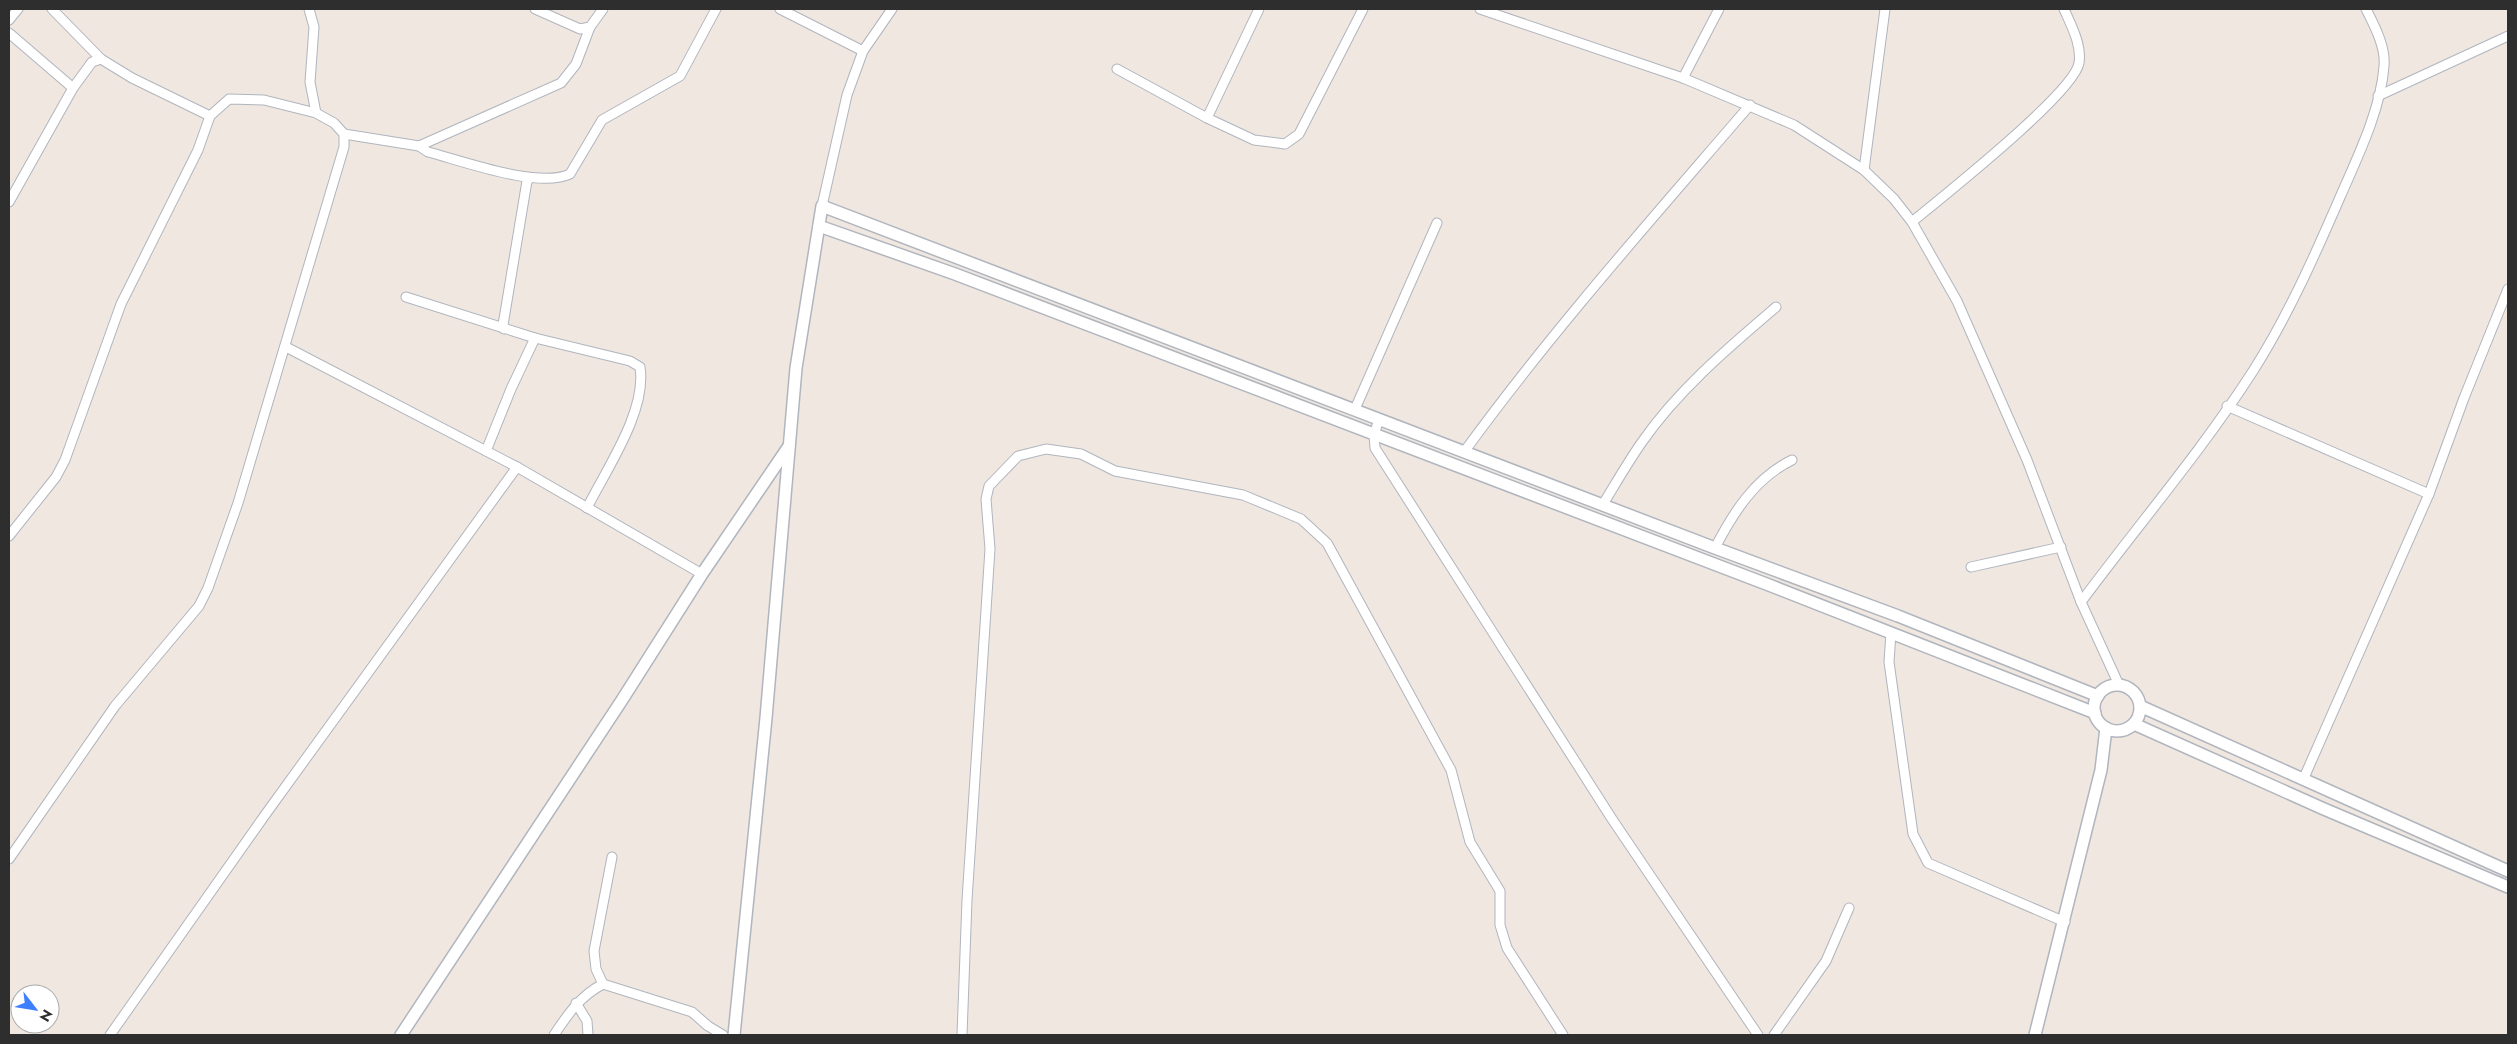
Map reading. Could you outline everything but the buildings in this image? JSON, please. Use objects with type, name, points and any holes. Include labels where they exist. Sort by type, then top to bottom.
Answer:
[{"type":"street","points":[[9,20],[18,9]]},
{"type":"street","points":[[52,9],[101,59],[132,78],[210,116]]},
{"type":"street","points":[[309,9],[314,27],[310,82],[316,113]]},
{"type":"street","points":[[535,9],[580,29],[590,28]]},
{"type":"street","points":[[419,146],[561,83],[576,64],[590,28],[603,9]]},
{"type":"street","points":[[9,536],[56,477],[65,460],[121,304],[198,150],[210,116],[229,99],[264,100],[316,113],[334,123],[344,134],[419,146],[428,152],[529,179],[562,178],[570,174],[602,120],[680,76],[716,9]]},
{"type":"street","points":[[780,9],[863,51]]},
{"type":"street","points":[[734,1035],[766,718],[796,368],[822,206],[847,95],[863,51],[892,9]]},
{"type":"street","points":[[1207,118],[1259,9]]},
{"type":"street","points":[[1117,69],[1207,118],[1254,140],[1285,144],[1299,134],[1363,9]]},
{"type":"street","points":[[1480,9],[1683,78],[1794,125],[1864,170],[1894,199],[1912,222],[1957,301],[2027,460],[2081,602],[2120,685]]},
{"type":"street","points":[[1683,78],[1719,9]]},
{"type":"street","points":[[1864,170],[1885,9]]},
{"type":"street","points":[[1912,222],[2013,137],[2063,90],[2079,64],[2077,39],[2064,9]]},
{"type":"street","points":[[2081,602],[2177,478],[2253,371],[2310,268],[2361,148],[2378,96],[2385,64],[2378,33],[2366,9]]},
{"type":"street","points":[[9,33],[74,88]]},
{"type":"street","points":[[2378,96],[2508,36]]},
{"type":"street","points":[[9,202],[74,88],[92,62],[101,59]]},
{"type":"street","points":[[1464,452],[1512,386],[1557,331],[1750,105]]},
{"type":"street","points":[[9,859],[115,706],[199,606],[208,588],[238,503],[268,399],[286,347],[344,147],[344,134]]},
{"type":"street","points":[[504,329],[506,306],[527,181],[529,179]]},
{"type":"street","points":[[822,206],[1715,548],[1898,616],[2098,696]]},
{"type":"street","points":[[1355,409],[1437,223]]},
{"type":"street","points":[[819,226],[956,274],[2095,713]]},
{"type":"street","points":[[2303,780],[2429,494],[2464,398],[2507,294]]},
{"type":"street","points":[[406,297],[534,338],[630,361],[640,366],[642,380],[639,395],[625,435],[587,508]]},
{"type":"street","points":[[1603,504],[1642,442],[1681,394],[1730,346],[1776,307]]},
{"type":"street","points":[[486,451],[534,338]]},
{"type":"street","points":[[286,347],[518,468],[702,574]]},
{"type":"street","points":[[2227,406],[2429,494]]},
{"type":"street","points":[[1379,419],[1374,435],[1375,448],[1612,819],[1758,1035]]},
{"type":"street","points":[[401,1035],[622,700],[702,574],[790,445]]},
{"type":"street","points":[[962,1035],[967,900],[990,549],[986,499],[989,486],[1018,456],[1046,449],[1081,454],[1115,471],[1243,495],[1301,519],[1327,543],[1451,770],[1470,842],[1500,891],[1500,925],[1507,948],[1564,1035]]},
{"type":"street","points":[[1715,548],[1731,515],[1754,488],[1780,466],[1792,460]]},
{"type":"street","points":[[110,1035],[265,815],[518,468]]},
{"type":"street","points":[[1971,566],[2060,547]]},
{"type":"street","points":[[1891,634],[1889,662],[1913,834],[1928,863],[2064,922]]},
{"type":"street","points":[[2120,685],[2134,692],[2140,706],[2138,719],[2134,724],[2125,730],[2116,731],[2106,728],[2099,722],[2095,713],[2095,704],[2098,696],[2111,686],[2120,685]]},
{"type":"street","points":[[2140,706],[2508,871]]},
{"type":"street","points":[[2134,724],[2324,810],[2508,887]]},
{"type":"street","points":[[2035,1035],[2101,770],[2106,728]]},
{"type":"street","points":[[603,984],[596,969],[594,951],[612,857]]},
{"type":"street","points":[[1774,1035],[1826,961],[1849,908]]},
{"type":"street","points":[[554,1035],[576,1003],[588,991],[603,984],[692,1012],[708,1026],[723,1035]]},
{"type":"street","points":[[576,1003],[587,1021],[588,1035]]}]
